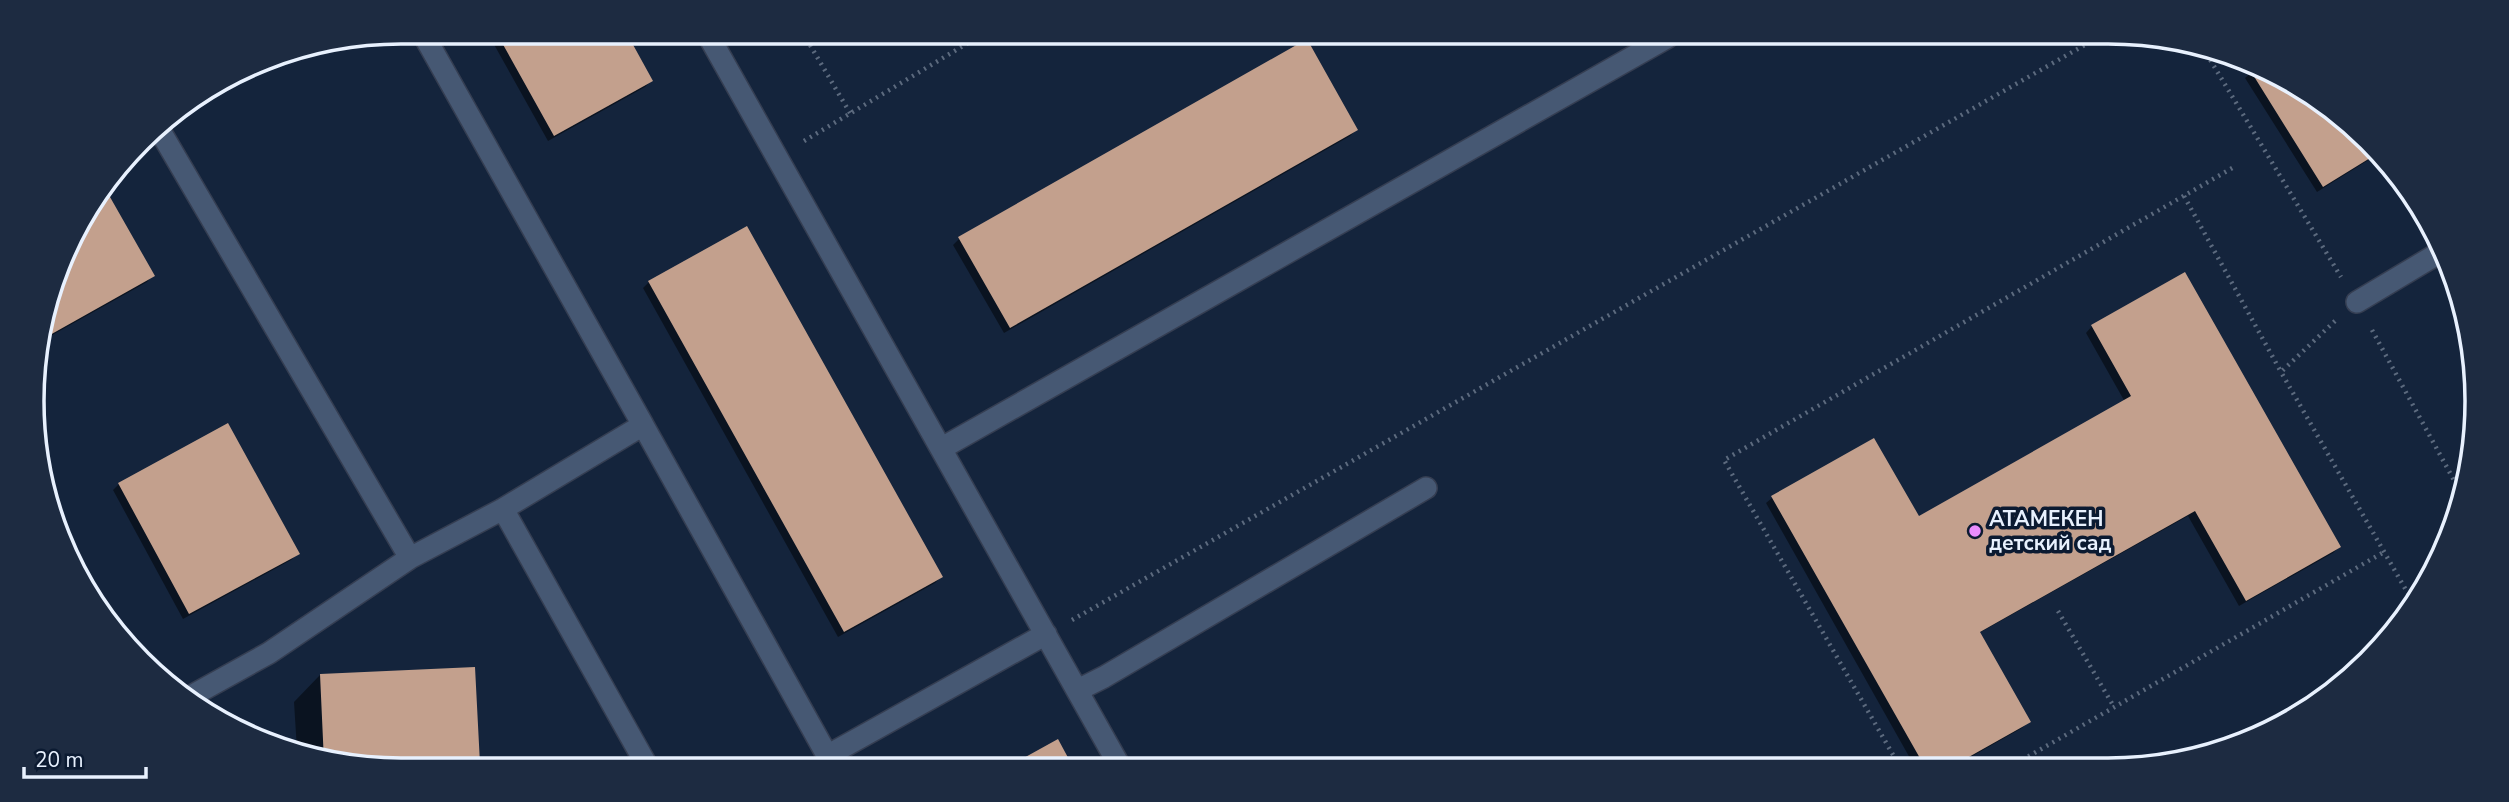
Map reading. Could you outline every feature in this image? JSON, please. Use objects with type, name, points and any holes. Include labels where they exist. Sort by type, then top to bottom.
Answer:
[{"type":"lane","points":[[429,44],[829,758]]},
{"type":"lane","points":[[713,44],[1115,758]]},
{"type":"lane","points":[[942,448],[1656,44]]},
{"type":"lane","points":[[162,135],[410,558]]},
{"type":"lane","points":[[2357,302],[2434,256]]},
{"type":"lane","points":[[196,693],[269,653],[410,558],[503,509],[643,425]]},
{"type":"lane","points":[[1078,690],[1426,488]]},
{"type":"lane","points":[[503,509],[643,758]]},
{"type":"lane","points":[[833,758],[1046,634]]},
{"type":"path","points":[[809,44],[850,113]]},
{"type":"path","points":[[777,157],[967,44]]},
{"type":"path","points":[[1046,634],[2086,44]]},
{"type":"path","points":[[2210,59],[2357,302],[2455,483]]},
{"type":"path","points":[[1895,758],[1724,460],[2234,167]]},
{"type":"path","points":[[2184,196],[2408,594]]},
{"type":"path","points":[[2281,372],[2357,302]]},
{"type":"path","points":[[2026,758],[2384,552]]},
{"type":"path","points":[[2058,611],[2114,707]]},
{"type":"building","points":[[503,44],[633,44],[653,81],[554,136]]},
{"type":"building","points":[[1298,44],[1310,44],[1358,130],[1010,328],[958,237]]},
{"type":"building","points":[[2253,75],[2306,104],[2344,132],[2370,158],[2323,187]]},
{"type":"building","points":[[109,196],[155,276],[50,335],[71,264],[92,222]]},
{"type":"building","points":[[747,226],[943,577],[844,632],[648,281]]},
{"type":"building","name":"АТАМЕКЕН детский сад","points":[[2185,272],[2341,547],[2246,601],[2195,511],[1980,632],[2031,722],[1967,758],[1920,758],[1771,496],[1874,438],[1919,516],[2131,396],[2091,325]]},
{"type":"building","points":[[228,423],[300,554],[189,614],[118,483]]},
{"type":"building","points":[[475,667],[480,758],[378,757],[323,749],[320,674]]},
{"type":"building","points":[[1058,739],[1068,758],[1024,758]]},
{"type":"place","name":"АТАМЕКЕН детский сад","points":[[1975,531]]}]
